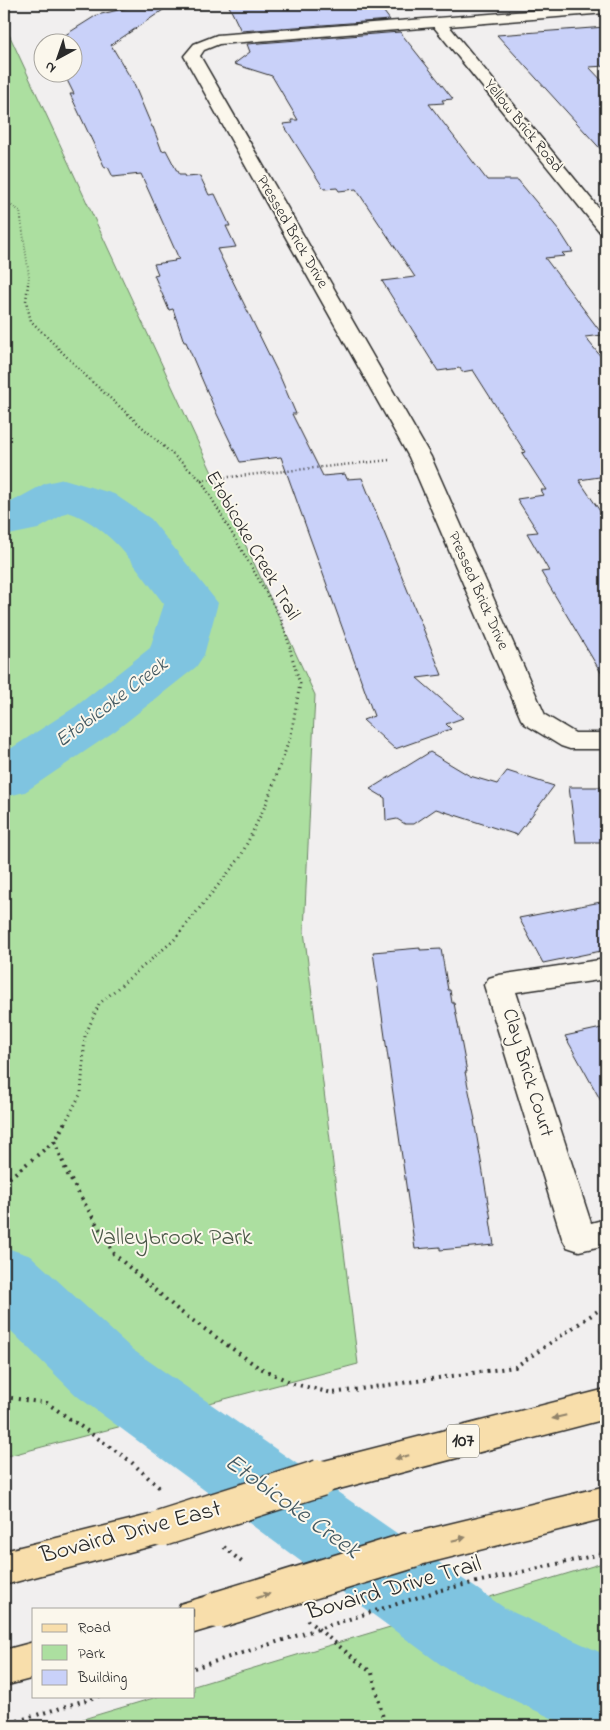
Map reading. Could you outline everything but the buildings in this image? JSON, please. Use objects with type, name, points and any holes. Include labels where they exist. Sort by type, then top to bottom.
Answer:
[{"type":"main road","name":"Bovaird Drive East","points":[[4,1568],[162,1528],[320,1478],[606,1404]]},
{"type":"main road","points":[[205,1613],[412,1550],[606,1502]]},
{"type":"main road","points":[[4,1668],[32,1661]]},
{"type":"street","name":"Pressed Brick Drive","points":[[606,9],[217,40],[199,47],[192,56],[420,457],[534,719],[570,741],[606,742]]},
{"type":"street","name":"Yellow Brick Road","points":[[439,23],[606,228]]},
{"type":"street","name":"Clay Brick Court","points":[[606,969],[500,985],[579,1238],[606,1232]]},
{"type":"path","name":"Etobicoke Creek Trail","points":[[4,200],[20,210],[29,276],[26,301],[31,322],[90,380],[201,480],[281,618],[300,684],[291,735],[266,802],[240,858],[174,940],[99,1004],[85,1036],[81,1093],[55,1141],[4,1182]]},
{"type":"path","points":[[201,480],[420,457]]},
{"type":"path","points":[[55,1141],[67,1173],[114,1254],[178,1310],[258,1367],[294,1384],[332,1393],[515,1367],[606,1308]]},
{"type":"path","name":"Bovaird Drive Trail","points":[[195,1668],[441,1590],[606,1553]]},
{"type":"path","points":[[4,1725],[92,1698]]},
{"type":"green space","name":"Valleybrook Park","points":[[4,4],[8,4],[5,25],[7,30],[315,695],[304,931],[358,1364],[4,1457]]},
{"type":"green space","points":[[606,1562],[606,1726],[60,1726],[153,1698],[195,1698],[195,1686]]},
{"type":"waterway","name":"Etobicoke Creek","points":[[4,521],[20,518],[64,494],[96,505],[133,530],[191,603],[176,655],[95,719],[4,779]]},
{"type":"waterway","name":"Etobicoke Creek","points":[[4,1277],[105,1373],[475,1638],[606,1699]]}]
